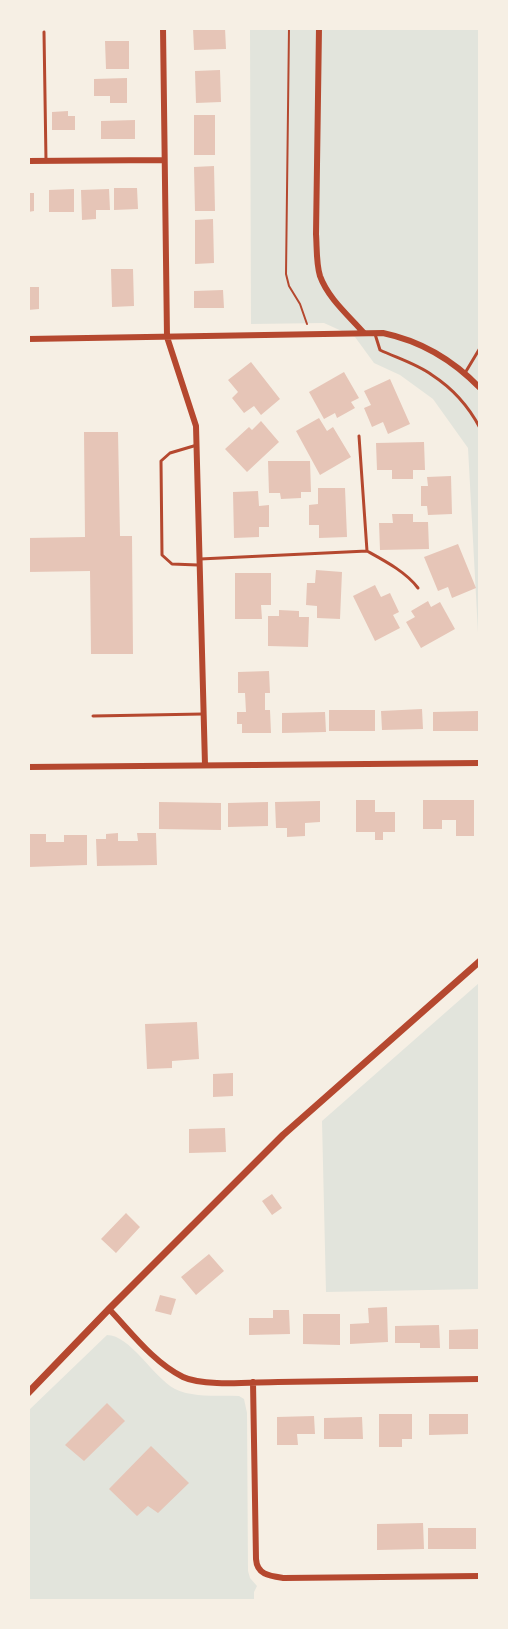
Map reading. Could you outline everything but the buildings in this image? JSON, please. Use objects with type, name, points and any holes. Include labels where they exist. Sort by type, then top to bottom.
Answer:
[{"type":"street","points":[[163,28],[166,337],[194,415],[197,445],[205,765]]},
{"type":"street","points":[[319,28],[316,234],[319,268],[325,287],[332,298],[363,332]]},
{"type":"street","points":[[28,161],[164,160]]},
{"type":"street","points":[[28,339],[374,333],[397,336],[428,348],[465,373],[480,388]]},
{"type":"street","points":[[28,767],[480,763]]},
{"type":"street","points":[[28,1393],[109,1308],[283,1135],[407,1023],[480,961]]},
{"type":"street","points":[[109,1308],[160,1362],[183,1377],[204,1382],[480,1379]]},
{"type":"street","points":[[253,1382],[256,1567],[262,1573],[284,1578],[480,1576]]},
{"type":"lane","points":[[44,32],[46,161]]},
{"type":"lane","points":[[374,333],[380,350],[432,374],[470,411],[480,428]]},
{"type":"lane","points":[[465,373],[480,348]]},
{"type":"lane","points":[[359,436],[367,551]]},
{"type":"lane","points":[[197,445],[170,453],[161,461],[162,555],[172,564],[367,551],[386,562],[418,588]]},
{"type":"lane","points":[[93,716],[204,714]]},
{"type":"path","points":[[289,28],[286,274],[289,286],[300,304],[310,335]]},
{"type":"shaded area","points":[[250,29],[479,29],[479,651],[468,448],[433,399],[400,375],[374,363],[355,337],[324,323],[251,324]]},
{"type":"shaded area","points":[[479,983],[479,1289],[326,1292],[322,1121]]},
{"type":"shaded area","points":[[107,1335],[116,1337],[133,1349],[158,1376],[175,1389],[190,1394],[239,1396],[244,1399],[247,1413],[248,1571],[250,1578],[257,1586],[254,1600],[29,1600],[28,1411]]}]
